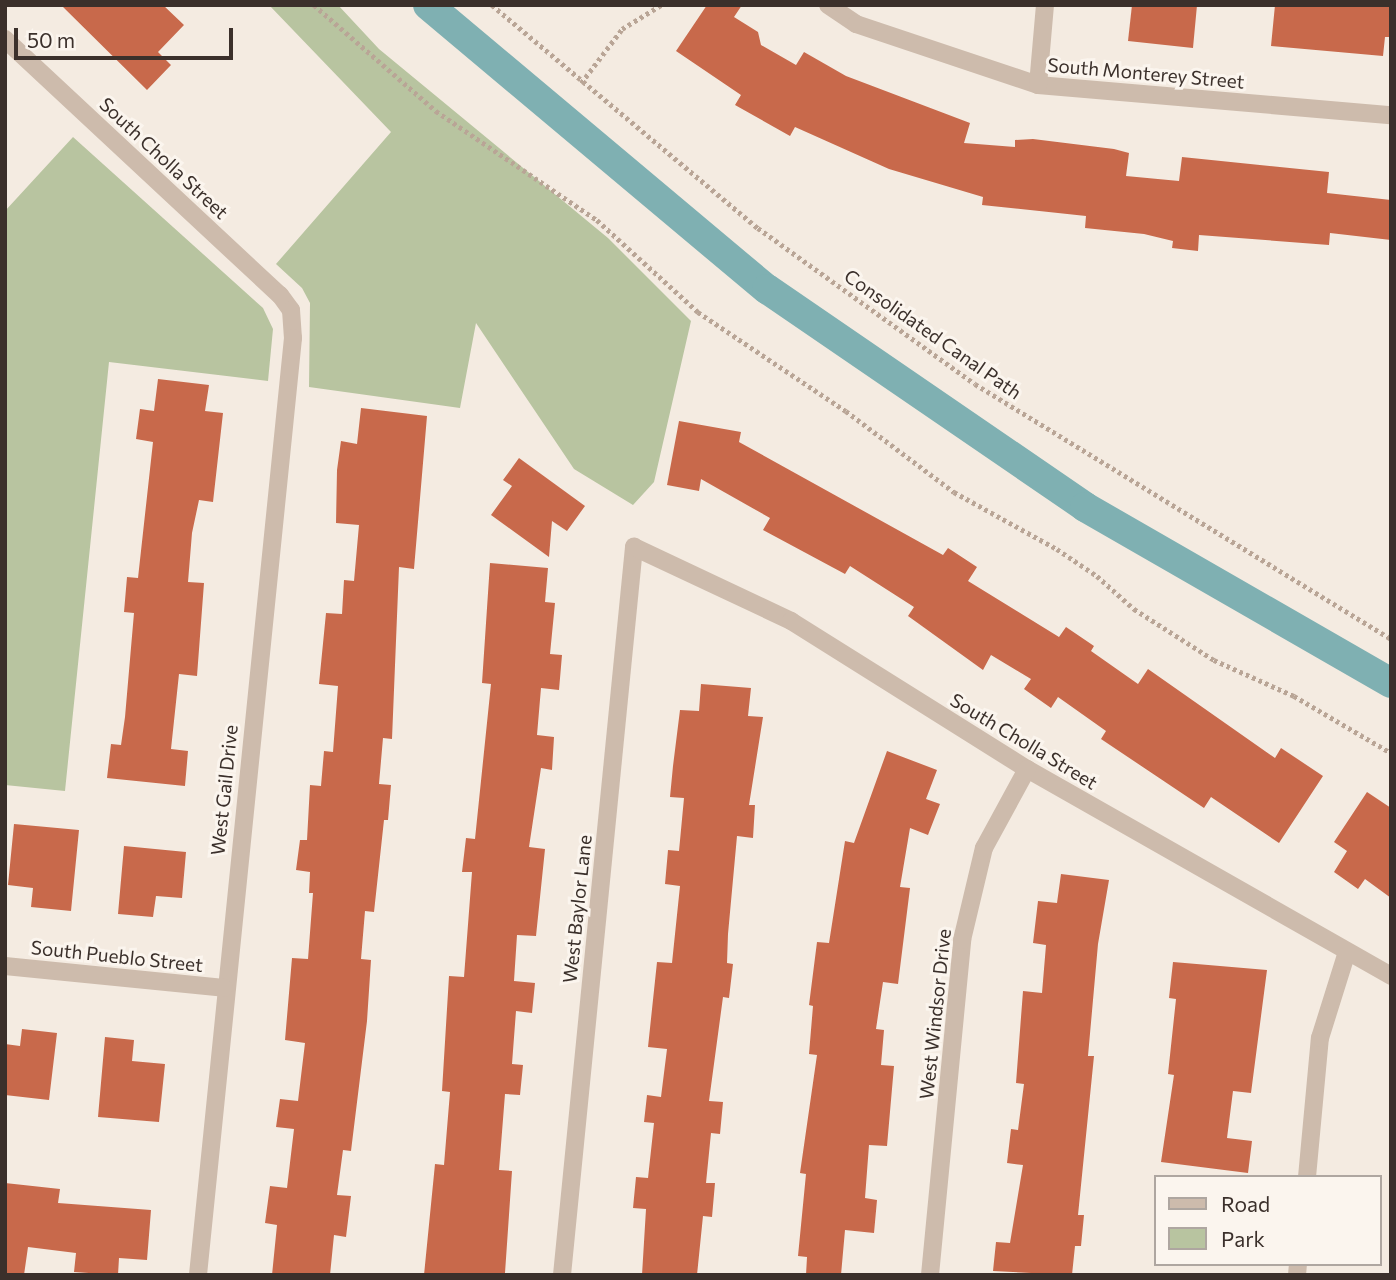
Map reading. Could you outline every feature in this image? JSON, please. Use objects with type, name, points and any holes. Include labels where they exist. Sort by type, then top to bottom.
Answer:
[{"type":"street","name":"South Monterey Street","points":[[828,5],[856,24],[1038,85],[1391,115]]},
{"type":"street","points":[[1038,85],[1045,5]]},
{"type":"street","name":"South Cholla Street","points":[[5,39],[280,295],[291,310]]},
{"type":"street","name":"West Gail Drive","points":[[198,1275],[224,988],[293,338],[291,310]]},
{"type":"street","name":"South Cholla Street","points":[[634,547],[791,621],[1027,769],[1391,976]]},
{"type":"street","name":"West Baylor Lane","points":[[562,1275],[634,547]]},
{"type":"street","name":"West Windsor Drive","points":[[930,1275],[962,940],[984,848],[1027,769]]},
{"type":"street","points":[[1307,1175],[1321,1038],[1347,952]]},
{"type":"street","name":"South Pueblo Street","points":[[5,966],[224,988]]},
{"type":"path","points":[[314,5],[436,111],[597,220],[698,312],[846,411],[954,492],[1067,556],[1134,609],[1214,660],[1294,696],[1391,753]]},
{"type":"path","name":"Consolidated Canal Path","points":[[492,5],[581,83],[758,228],[975,384],[1391,639]]},
{"type":"path","points":[[581,83],[622,29],[661,5]]},
{"type":"green space","points":[[269,5],[338,5],[379,49],[608,238],[691,321],[654,482],[633,505],[574,469],[476,323],[460,408],[309,387],[310,303],[302,288],[276,264],[391,132]]},
{"type":"green space","points":[[73,137],[263,308],[273,329],[268,381],[109,362],[65,791],[5,785],[5,211]]},
{"type":"building","points":[[61,5],[163,5],[184,25],[158,52],[171,65],[147,90]]},
{"type":"building","points":[[707,5],[742,5],[734,17],[758,32],[761,45],[796,65],[804,52],[846,76],[970,123],[964,143],[1015,147],[1015,140],[1033,139],[1114,149],[1129,153],[1126,176],[1179,181],[1182,157],[1329,172],[1327,193],[1391,200],[1391,240],[1330,233],[1329,245],[1199,235],[1198,251],[1172,248],[1173,241],[1144,234],[1085,228],[1086,216],[982,205],[983,197],[889,169],[795,127],[790,136],[735,105],[741,95],[676,51]]},
{"type":"building","points":[[1132,5],[1197,5],[1193,48],[1128,41]]},
{"type":"building","points":[[1275,5],[1391,5],[1391,37],[1385,37],[1383,56],[1271,46]]},
{"type":"building","points":[[158,379],[209,385],[205,411],[223,413],[213,502],[199,500],[192,533],[188,582],[204,583],[197,676],[179,674],[171,749],[188,751],[185,786],[107,778],[111,744],[121,745],[125,717],[134,613],[124,612],[127,577],[138,578],[153,442],[136,439],[140,409],[154,411]]},
{"type":"building","points":[[361,408],[427,416],[414,569],[399,567],[392,739],[383,738],[379,784],[391,785],[388,820],[384,820],[374,912],[365,911],[361,959],[371,960],[367,1021],[351,1151],[343,1150],[337,1195],[351,1196],[346,1237],[334,1235],[330,1275],[272,1275],[277,1225],[265,1223],[270,1186],[287,1188],[294,1129],[276,1127],[280,1099],[298,1101],[305,1043],[285,1040],[292,958],[308,959],[313,893],[309,893],[310,872],[296,870],[300,840],[307,840],[310,785],[321,786],[324,751],[333,752],[338,686],[319,684],[326,613],[342,614],[344,580],[354,581],[359,525],[336,523],[337,470],[341,441],[357,444]]},
{"type":"building","points":[[679,421],[741,432],[739,442],[943,555],[948,548],[977,567],[968,581],[1059,637],[1066,627],[1094,646],[1091,651],[1138,684],[1148,669],[1275,758],[1281,748],[1323,776],[1279,843],[1211,797],[1204,808],[1101,739],[1106,731],[1058,697],[1051,708],[1024,689],[1031,679],[991,655],[983,670],[908,616],[914,607],[850,566],[845,574],[763,530],[770,518],[701,479],[699,491],[667,485]]},
{"type":"building","points":[[519,458],[585,506],[567,531],[552,521],[549,557],[491,515],[512,486],[503,480]]},
{"type":"building","points":[[490,563],[548,568],[545,602],[555,603],[550,654],[562,655],[559,690],[541,688],[537,735],[554,737],[552,770],[541,768],[529,847],[545,849],[536,936],[517,935],[514,981],[535,983],[532,1013],[516,1011],[512,1064],[523,1065],[520,1095],[505,1094],[499,1170],[512,1171],[505,1273],[424,1275],[435,1164],[444,1165],[450,1092],[442,1091],[449,976],[464,977],[472,872],[462,872],[466,838],[475,839],[491,684],[482,683]]},
{"type":"building","points":[[701,684],[751,688],[748,716],[763,717],[749,805],[755,805],[753,838],[737,836],[727,963],[733,964],[729,998],[723,997],[709,1101],[723,1102],[720,1134],[711,1133],[706,1183],[715,1183],[712,1217],[703,1216],[697,1275],[642,1275],[646,1209],[633,1208],[636,1177],[648,1178],[654,1123],[644,1122],[647,1095],[661,1097],[667,1049],[648,1047],[657,962],[672,963],[680,886],[665,884],[668,850],[679,851],[684,798],[670,797],[673,766],[680,710],[699,711]]},
{"type":"building","points":[[887,751],[937,770],[926,799],[940,804],[928,835],[910,828],[900,887],[910,888],[898,984],[883,982],[876,1029],[884,1030],[881,1065],[894,1066],[887,1146],[869,1145],[865,1198],[877,1200],[874,1233],[845,1230],[841,1275],[806,1275],[807,1257],[798,1256],[806,1174],[800,1173],[817,1055],[809,1054],[813,1006],[809,1005],[817,942],[829,943],[845,841],[854,843]]},
{"type":"building","points":[[1367,792],[1391,808],[1391,898],[1365,879],[1358,889],[1334,872],[1347,851],[1334,842]]},
{"type":"building","points":[[14,824],[79,830],[71,911],[31,907],[33,888],[8,885]]},
{"type":"building","points":[[124,846],[186,852],[182,898],[156,896],[153,917],[118,914]]},
{"type":"building","points":[[1061,874],[1109,880],[1098,944],[1088,1056],[1094,1056],[1078,1215],[1084,1215],[1081,1246],[1075,1246],[1072,1275],[993,1271],[996,1242],[1010,1243],[1023,1165],[1007,1163],[1011,1129],[1018,1130],[1024,1084],[1016,1083],[1023,991],[1042,993],[1046,945],[1033,943],[1038,901],[1057,903]]},
{"type":"building","points":[[1173,962],[1267,970],[1251,1093],[1233,1091],[1227,1138],[1252,1141],[1248,1173],[1161,1162],[1174,1075],[1168,1074],[1176,999],[1169,998]]},
{"type":"building","points":[[22,1029],[57,1033],[49,1100],[5,1095],[5,1044],[20,1046]]},
{"type":"building","points":[[105,1037],[134,1040],[132,1061],[165,1064],[159,1122],[98,1117]]},
{"type":"building","points":[[5,1183],[60,1189],[58,1203],[151,1210],[147,1260],[119,1258],[118,1275],[74,1272],[76,1253],[28,1247],[24,1275],[5,1275]]},
{"type":"waterway","points":[[428,5],[767,289],[1085,507],[1391,683]]}]
